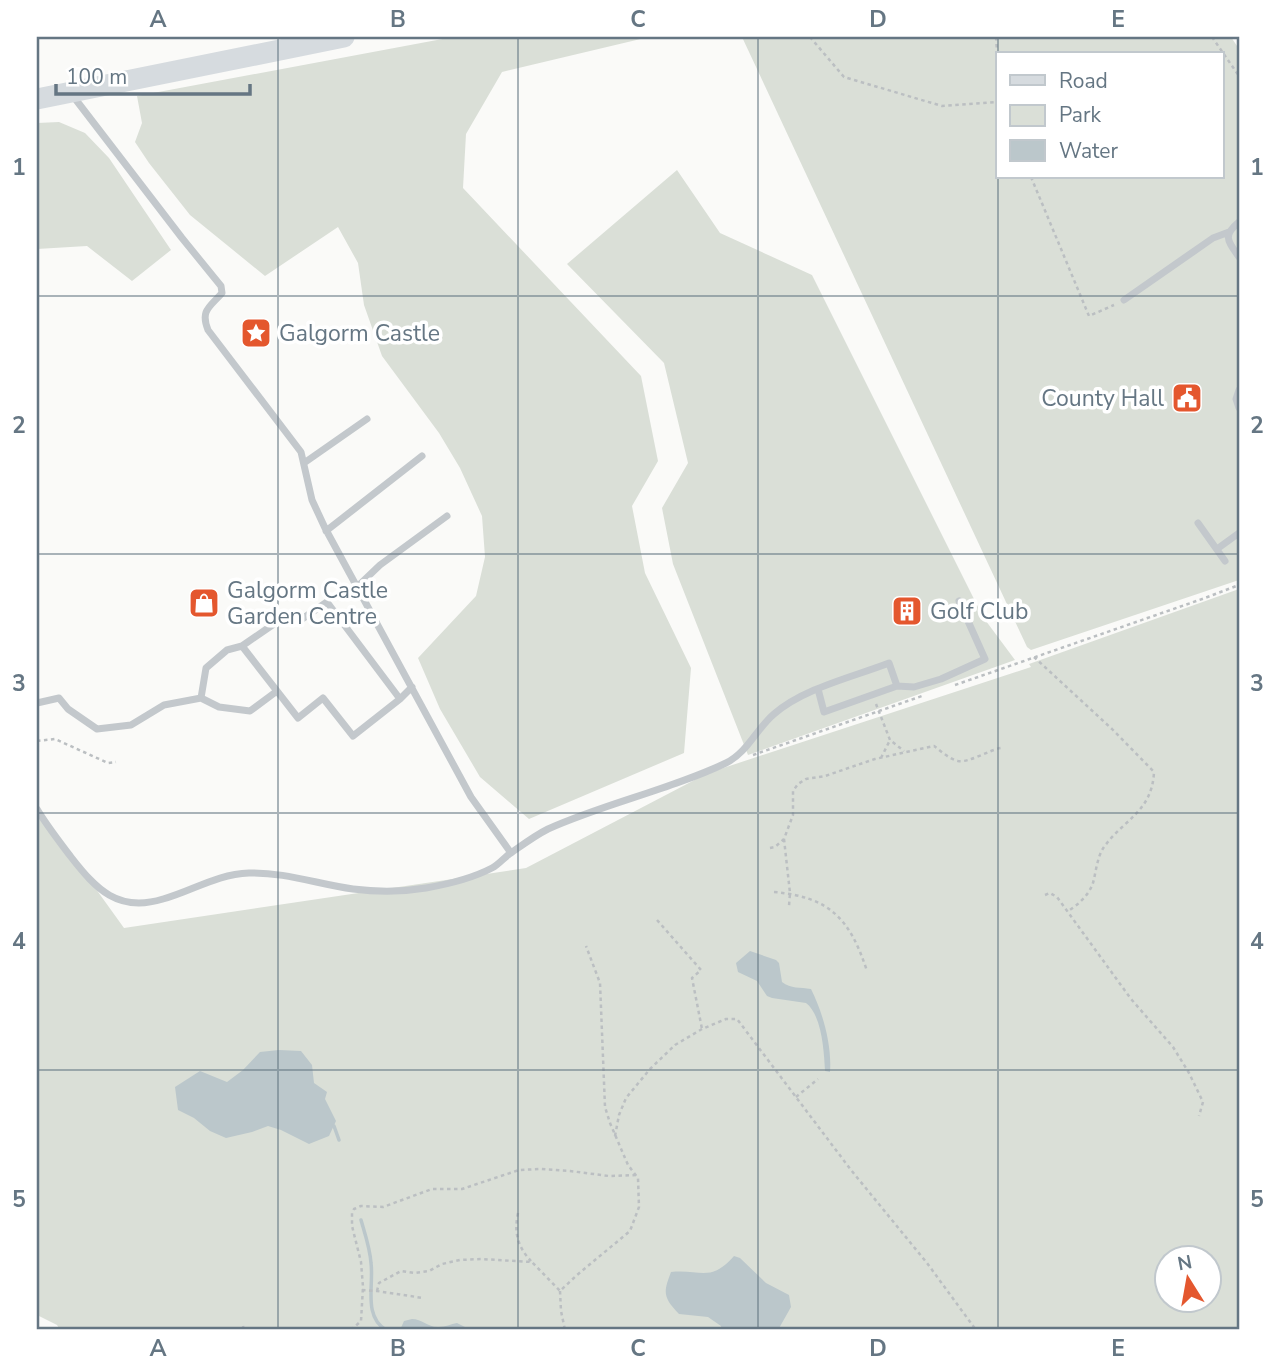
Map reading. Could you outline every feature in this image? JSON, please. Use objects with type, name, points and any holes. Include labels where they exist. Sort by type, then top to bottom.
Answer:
[{"type":"main road","points":[[37,99],[344,37]]},
{"type":"lane","points":[[70,93],[182,239],[222,286],[222,293],[206,310],[204,320],[208,330],[301,452],[312,500],[326,531],[471,796],[511,853]]},
{"type":"lane","points":[[1124,300],[1213,238],[1229,232],[1239,222]]},
{"type":"lane","points":[[1229,232],[1229,243],[1239,257]]},
{"type":"lane","points":[[1239,390],[1236,399],[1239,408]]},
{"type":"lane","points":[[304,463],[367,419]]},
{"type":"lane","points":[[326,531],[422,456]]},
{"type":"lane","points":[[357,587],[380,565],[447,516]]},
{"type":"lane","points":[[1198,523],[1226,561]]},
{"type":"lane","points":[[1217,549],[1239,533]]},
{"type":"lane","points":[[818,689],[824,712],[897,686],[914,687],[941,679],[985,659],[960,601]]},
{"type":"lane","points":[[201,698],[206,668],[227,650],[242,646],[284,617],[302,619],[327,602],[400,699]]},
{"type":"lane","points":[[242,646],[298,718],[323,698],[353,736],[412,687]]},
{"type":"lane","points":[[37,809],[89,880],[103,893],[123,901],[142,903],[163,899],[215,878],[245,873],[275,874],[351,889],[383,892],[423,888],[471,877],[494,867],[547,830],[695,777],[730,761],[744,750],[772,715],[789,702],[818,689],[889,663],[897,686]]},
{"type":"lane","points":[[37,703],[59,698],[82,721],[97,729],[131,725],[164,705],[201,698],[219,707],[250,711],[277,691]]},
{"type":"path","points":[[810,37],[844,78],[942,106],[996,102]]},
{"type":"path","points":[[1212,37],[1222,52]]},
{"type":"path","points":[[1224,54],[1239,76]]},
{"type":"path","points":[[1031,178],[1089,316],[1124,300]]},
{"type":"path","points":[[956,684],[1239,585]]},
{"type":"path","points":[[1034,657],[1154,772],[1153,786],[1146,802],[1103,848],[1092,887],[1078,905],[1068,911]]},
{"type":"path","points":[[873,694],[890,740],[906,752]]},
{"type":"path","points":[[730,761],[930,694]]},
{"type":"path","points":[[37,741],[55,739],[108,763],[116,762]]},
{"type":"path","points":[[881,758],[890,740]]},
{"type":"path","points":[[789,906],[784,839],[793,815],[793,792],[797,784],[857,764],[934,746],[951,758],[964,761],[1001,748]]},
{"type":"path","points":[[770,848],[784,839]]},
{"type":"path","points":[[774,892],[790,893],[816,901],[832,910],[846,924],[867,971]]},
{"type":"path","points":[[1045,895],[1050,893],[1057,897],[1132,999],[1173,1047],[1203,1102],[1199,1116]]},
{"type":"path","points":[[657,920],[701,970],[691,978],[702,1029]]},
{"type":"path","points":[[560,1291],[630,1231],[639,1207],[638,1178],[628,1165],[605,1107],[600,983],[586,946]]},
{"type":"path","points":[[615,1136],[626,1098],[676,1045],[702,1029],[726,1019],[737,1020],[976,1330]]},
{"type":"path","points":[[796,1097],[818,1079]]},
{"type":"path","points":[[530,1169],[530,1178]]},
{"type":"path","points":[[351,1330],[361,1321],[363,1290],[361,1262],[352,1226],[354,1209],[361,1206],[383,1207],[432,1189],[462,1189],[519,1170],[570,1171],[609,1177],[636,1175]]},
{"type":"path","points":[[518,1213],[516,1235],[523,1252],[560,1291],[565,1330]]},
{"type":"path","points":[[376,1291],[379,1283],[401,1271],[429,1271],[442,1264],[460,1260],[532,1262]]},
{"type":"path","points":[[363,1290],[423,1298]]},
{"type":"green space","points":[[453,37],[649,37],[502,72],[466,134],[463,188],[641,376],[658,461],[632,506],[645,573],[691,668],[684,753],[529,819],[480,777],[440,709],[418,658],[476,596],[485,557],[482,516],[460,468],[439,433],[382,356],[364,305],[358,263],[338,227],[265,276],[190,215],[135,142],[142,123],[137,96]]},
{"type":"green space","points":[[742,37],[1231,37],[1239,49],[1239,580],[1031,650],[1027,647]]},
{"type":"green space","points":[[59,122],[85,133],[109,158],[171,250],[132,281],[87,246],[37,249],[37,123]]},
{"type":"green space","points":[[677,170],[720,233],[812,275],[983,617],[1015,660],[748,755],[673,564],[662,508],[688,463],[664,363],[567,264]]},
{"type":"green space","points":[[1239,589],[1239,1330],[60,1330],[57,1325],[37,1315],[37,807],[124,928],[526,868],[708,773],[1031,667],[1029,664]]},
{"type":"water","points":[[750,951],[776,960],[779,963],[782,982],[785,984],[811,989],[826,1029],[830,1072],[825,1071],[816,1016],[806,1003],[767,996],[757,981],[738,972],[736,963]]},
{"type":"water","points":[[301,1051],[312,1065],[314,1083],[327,1092],[325,1099],[336,1121],[329,1136],[309,1144],[268,1126],[226,1138],[178,1110],[175,1087],[200,1071],[227,1082],[260,1052]]},
{"type":"water","points":[[734,1256],[740,1258],[766,1283],[789,1295],[791,1307],[778,1330],[722,1330],[721,1326],[708,1317],[679,1314],[670,1303],[666,1290],[671,1272],[711,1272]]},
{"type":"water","points":[[412,1319],[435,1327],[457,1323],[467,1330],[400,1330],[404,1321]]},
{"type":"waterway","points":[[334,1126],[339,1140]]},
{"type":"waterway","points":[[361,1220],[370,1257],[374,1317],[386,1330]]},
{"type":"place","name":"Galgorm Castle","points":[[256,333]]},
{"type":"place","name":"County Hall","points":[[1187,398]]},
{"type":"place","name":"Galgorm Castle Garden Centre","points":[[204,603]]},
{"type":"place","name":"Golf Club","points":[[907,611]]}]
